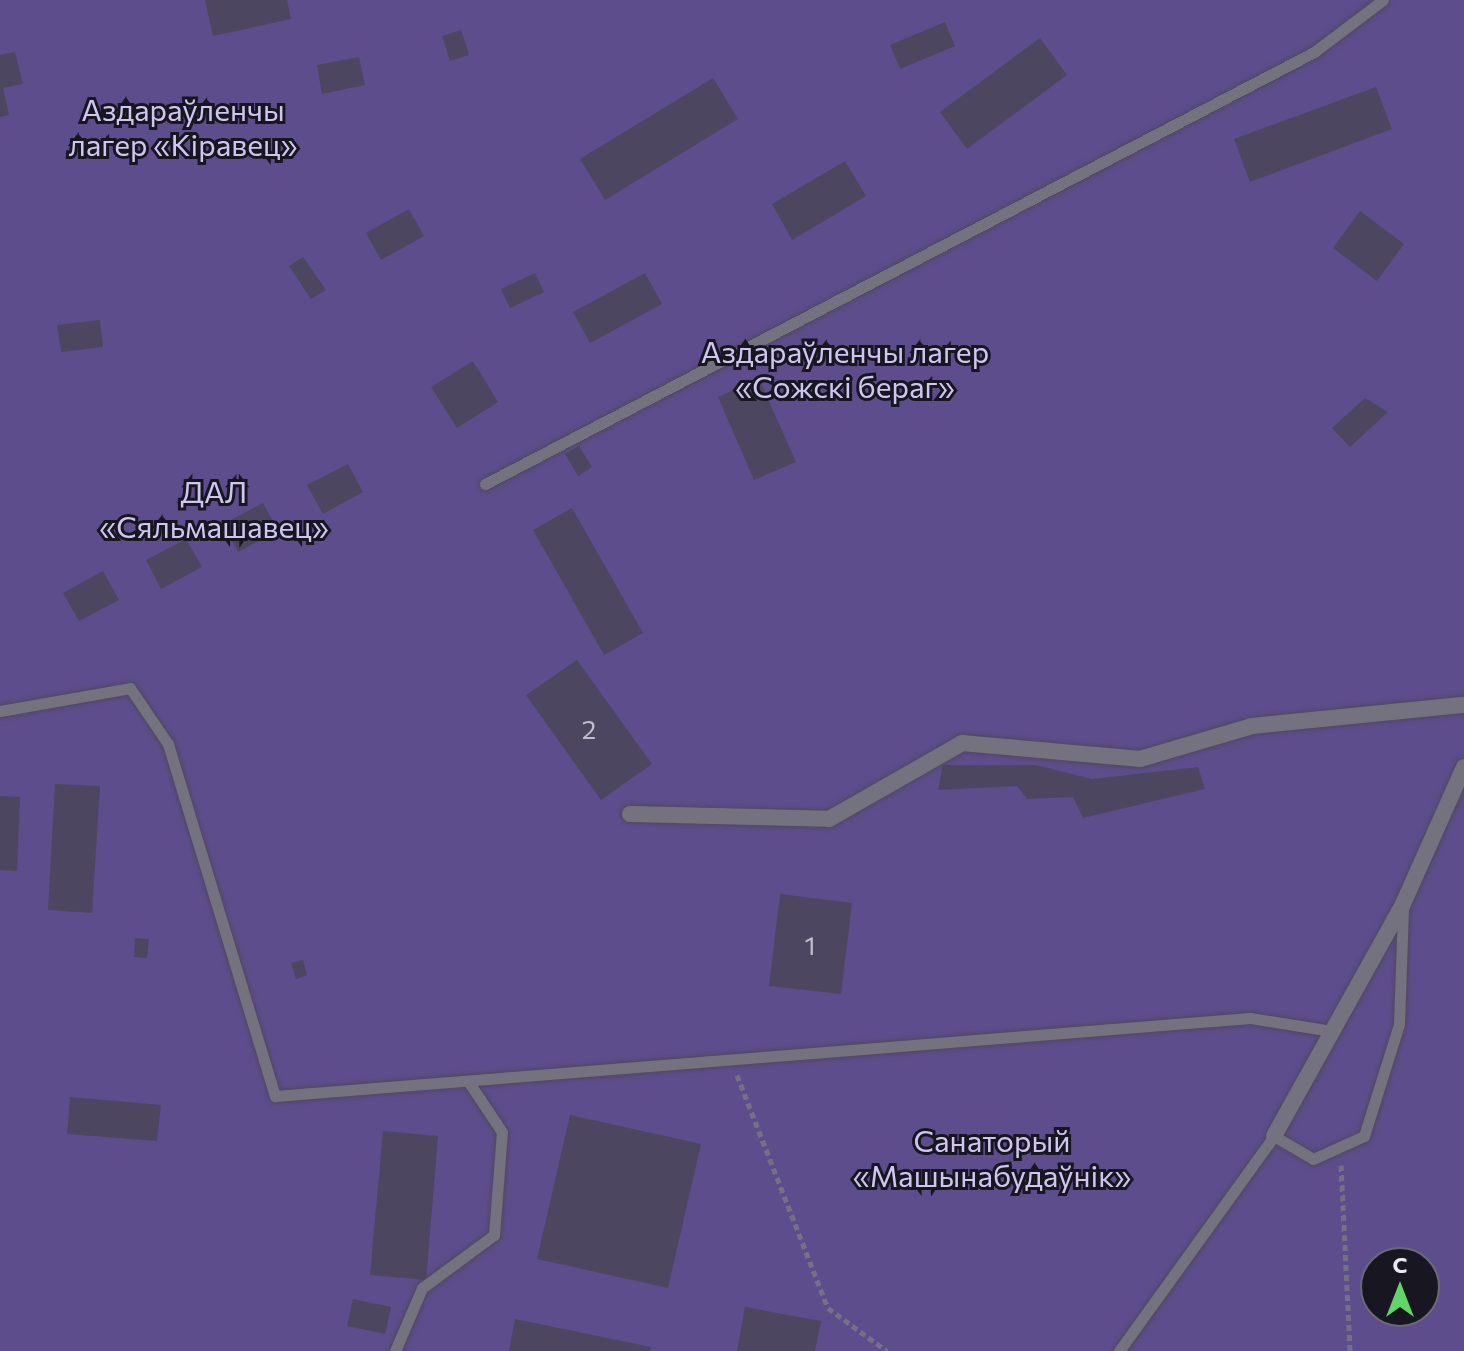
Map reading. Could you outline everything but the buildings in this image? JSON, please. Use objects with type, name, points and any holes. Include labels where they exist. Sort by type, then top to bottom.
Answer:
[{"type":"street","points":[[630,814],[829,819],[962,743],[1140,759],[1252,726],[1464,705]]},
{"type":"street","points":[[1274,1136],[1403,904],[1464,767]]},
{"type":"lane","points":[[485,484],[1314,52],[1383,0]]},
{"type":"lane","points":[[0,711],[130,688],[168,744],[275,1096],[1250,1018],[1332,1031]]},
{"type":"lane","points":[[1119,1351],[1274,1136],[1313,1159],[1364,1136],[1399,1024],[1403,904]]},
{"type":"lane","points":[[395,1351],[422,1288],[494,1235],[502,1132],[468,1081]]},
{"type":"path","points":[[730,1060],[828,1308],[887,1351]]},
{"type":"path","points":[[1342,1166],[1350,1351]]},
{"type":"green space","points":[[0,0],[1464,0],[1464,1351],[0,1351]]},
{"type":"park label","name":"Аздараўленчы лагер «Кіравец»","points":[[183,126]]},
{"type":"park label","name":"Аздараўленчы лагер «Сожскі бераг»","points":[[845,368]]},
{"type":"park label","name":"ДАЛ «Сяльмашавец»","points":[[214,508]]},
{"type":"park label","name":"Санаторый «Машынабудаўнік»","points":[[992,1157]]}]
